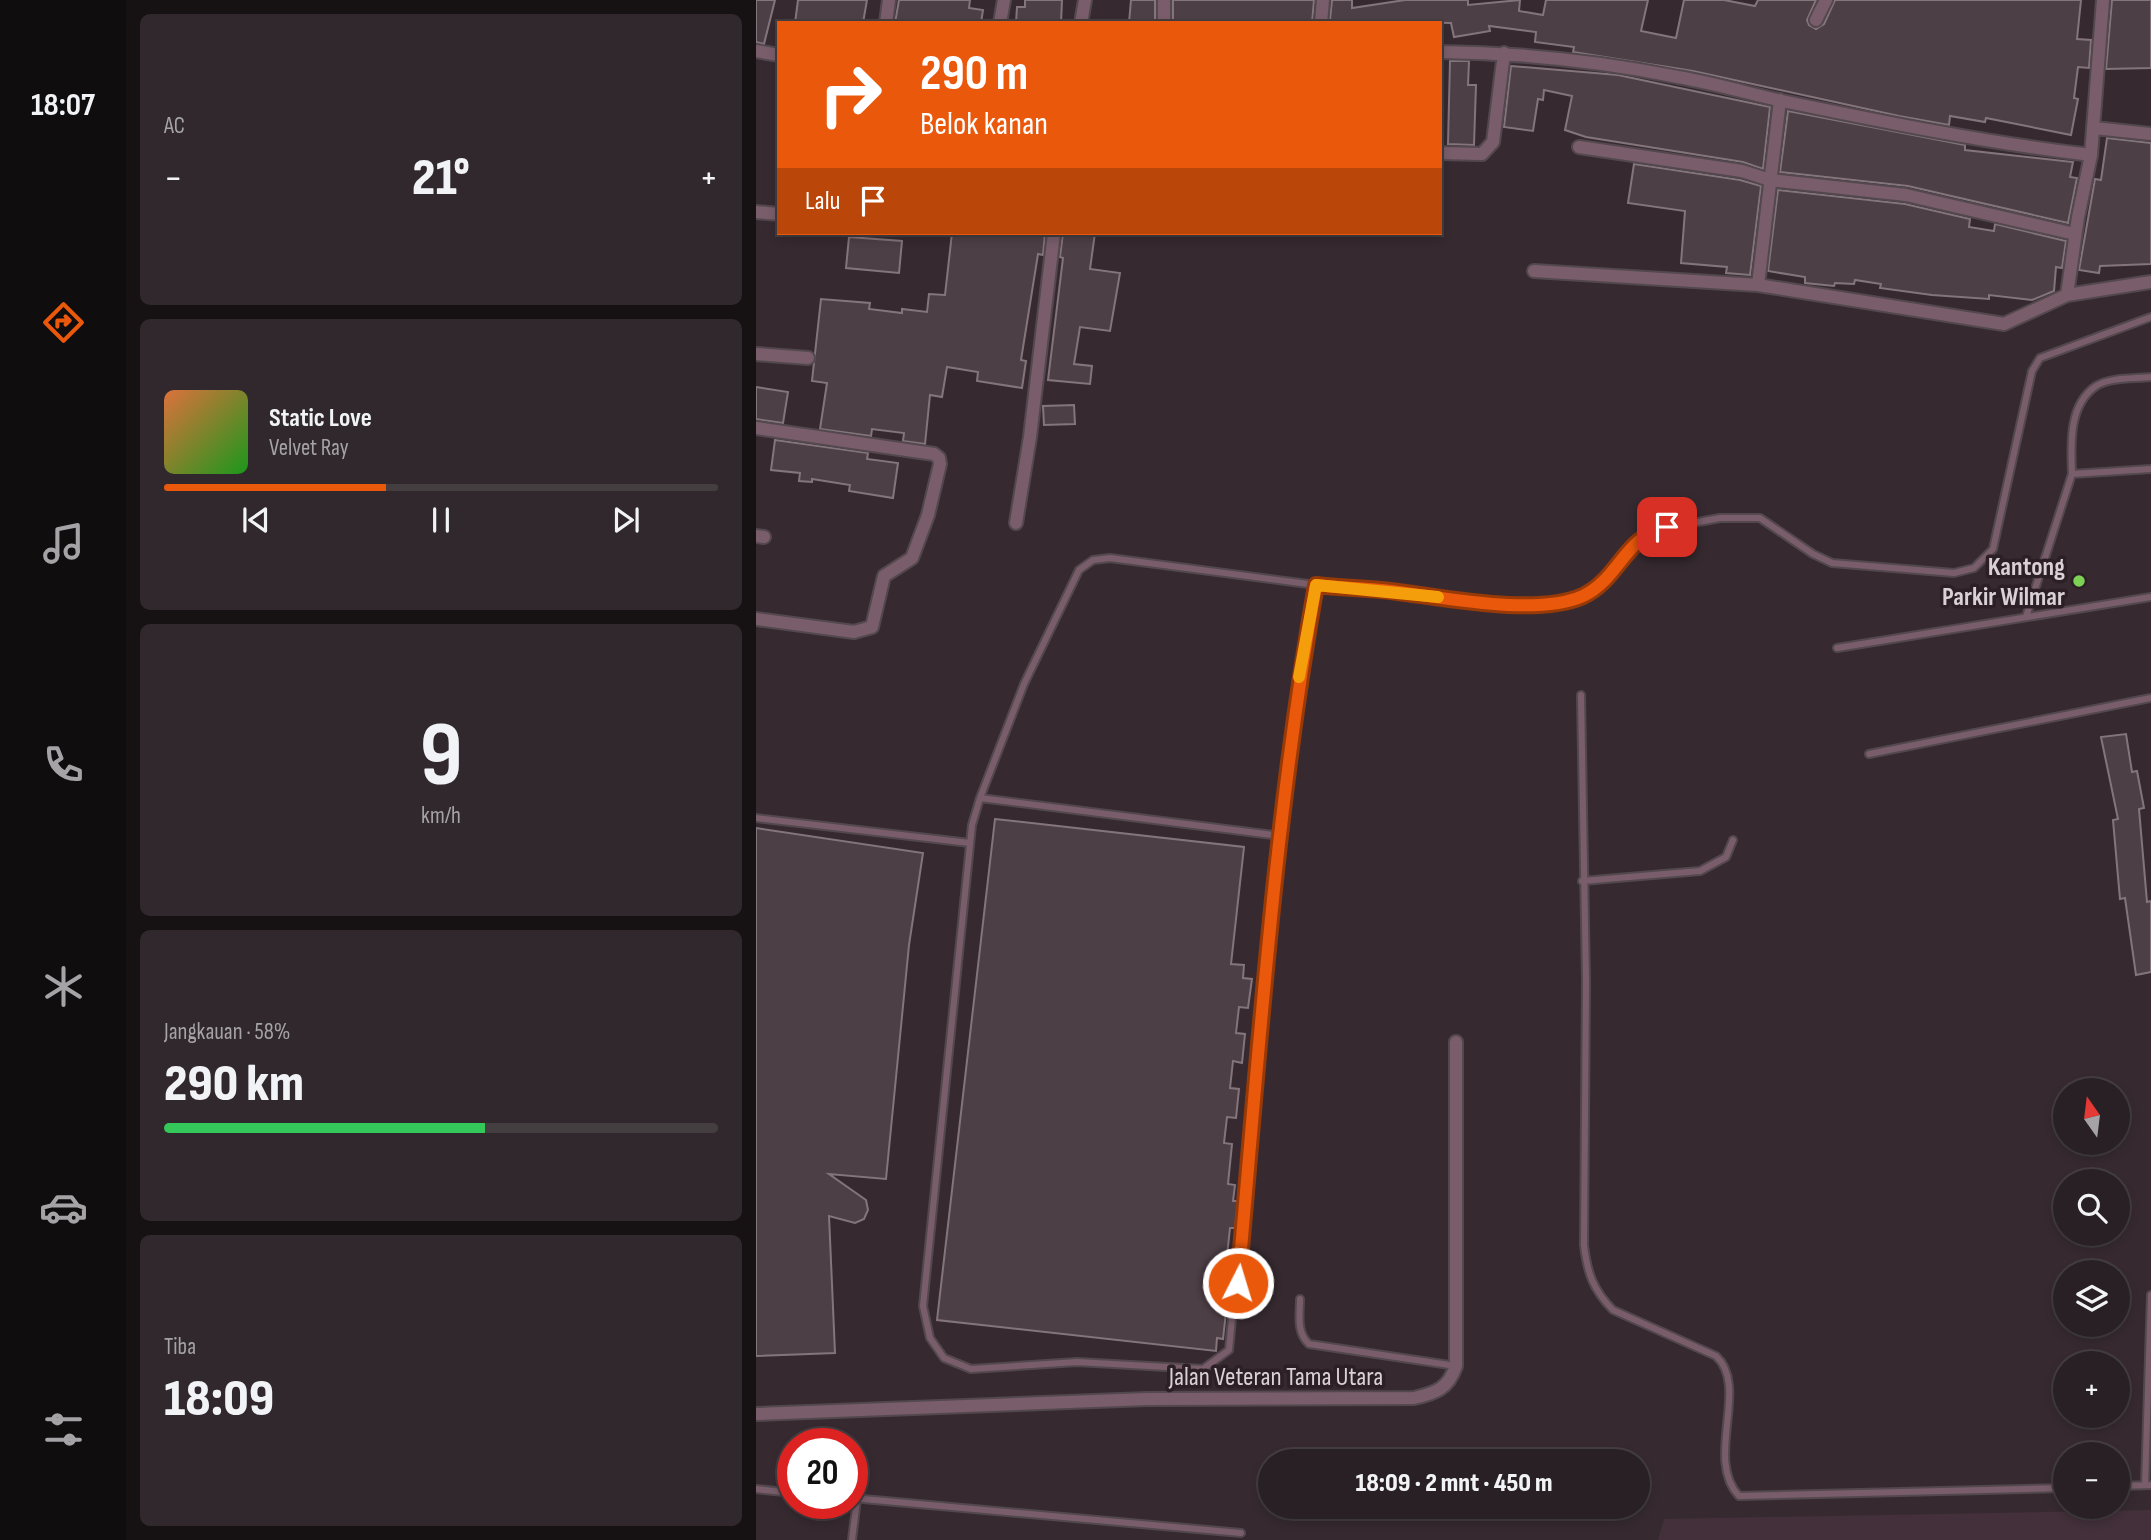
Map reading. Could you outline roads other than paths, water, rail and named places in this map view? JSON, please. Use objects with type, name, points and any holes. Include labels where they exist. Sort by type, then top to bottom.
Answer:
[{"type":"street","points":[[886,21],[889,0]]},
{"type":"street","points":[[1000,21],[1004,0]]},
{"type":"street","points":[[1081,21],[1085,0]]},
{"type":"street","points":[[1164,0],[1164,21]]},
{"type":"street","points":[[1321,21],[1323,0]]},
{"type":"street","points":[[1816,20],[1826,0]]},
{"type":"street","points":[[2067,295],[2075,234],[2091,155],[2103,0]]},
{"type":"street","points":[[756,51],[777,55]]},
{"type":"street","points":[[1442,52],[1504,53],[1580,60],[1679,77],[1780,100],[2024,147],[2091,155]]},
{"type":"street","points":[[1442,153],[1482,155],[1488,151],[1493,142],[1504,53]]},
{"type":"street","points":[[1758,285],[1780,100]]},
{"type":"street","points":[[2094,128],[2151,134]]},
{"type":"street","points":[[1580,147],[1742,172],[1770,180],[1906,195],[2075,234]]},
{"type":"street","points":[[756,212],[777,214]]},
{"type":"street","points":[[1016,523],[1030,438],[1054,235]]},
{"type":"street","points":[[1534,271],[1758,285],[1995,324],[2010,322],[2067,295],[2151,282]]},
{"type":"street","points":[[756,354],[808,358]]},
{"type":"street","points":[[756,428],[934,454],[939,458],[940,464],[928,515],[912,558],[884,576],[872,627],[854,632],[756,619]]},
{"type":"street","points":[[1456,1042],[1456,1366]]},
{"type":"street","name":"Jalan Veteran Tama Utara","points":[[756,1414],[1147,1399],[1414,1398],[1437,1393],[1450,1382],[1456,1366]]},
{"type":"lane","points":[[1316,585],[1303,650],[1281,836],[1233,1336],[1229,1349],[1203,1369],[1077,1362],[971,1369],[944,1358],[930,1338],[923,1306],[970,843],[980,798],[1024,684],[1079,570],[1093,560],[1110,558],[1316,585],[1499,604],[1571,601],[1596,590],[1625,552],[1649,531],[1720,518],[1760,519],[1813,554],[1832,563],[1954,573],[1975,568],[1993,549],[2025,399],[2032,371],[2040,358],[2151,317]]},
{"type":"lane","points":[[2026,617],[2073,474],[2071,439],[2081,402],[2096,386],[2151,377]]},
{"type":"lane","points":[[2073,474],[2151,469]]},
{"type":"lane","points":[[1837,648],[2151,597]]},
{"type":"lane","points":[[1581,695],[1582,881],[1586,981],[1584,1245],[1587,1273],[1600,1297],[1613,1310],[1716,1356],[1723,1362],[1728,1383],[1724,1468],[1729,1486],[1739,1496],[2053,1488]]},
{"type":"lane","points":[[1869,754],[2151,698]]},
{"type":"lane","points":[[980,798],[1281,836]]},
{"type":"lane","points":[[756,818],[970,843]]},
{"type":"lane","points":[[1582,881],[1700,871],[1726,857],[1733,840]]},
{"type":"lane","points":[[2130,1486],[2148,1485],[2151,1295]]},
{"type":"lane","points":[[1300,1299],[1299,1327],[1302,1338],[1309,1344],[1456,1366]]},
{"type":"lane","points":[[756,1489],[777,1491]]},
{"type":"lane","points":[[868,1500],[1241,1533]]},
{"type":"lane","points":[[852,1540],[854,1519]]},
{"type":"place","name":"Kantong Parkir Wilmar","points":[[2079,581]]}]
